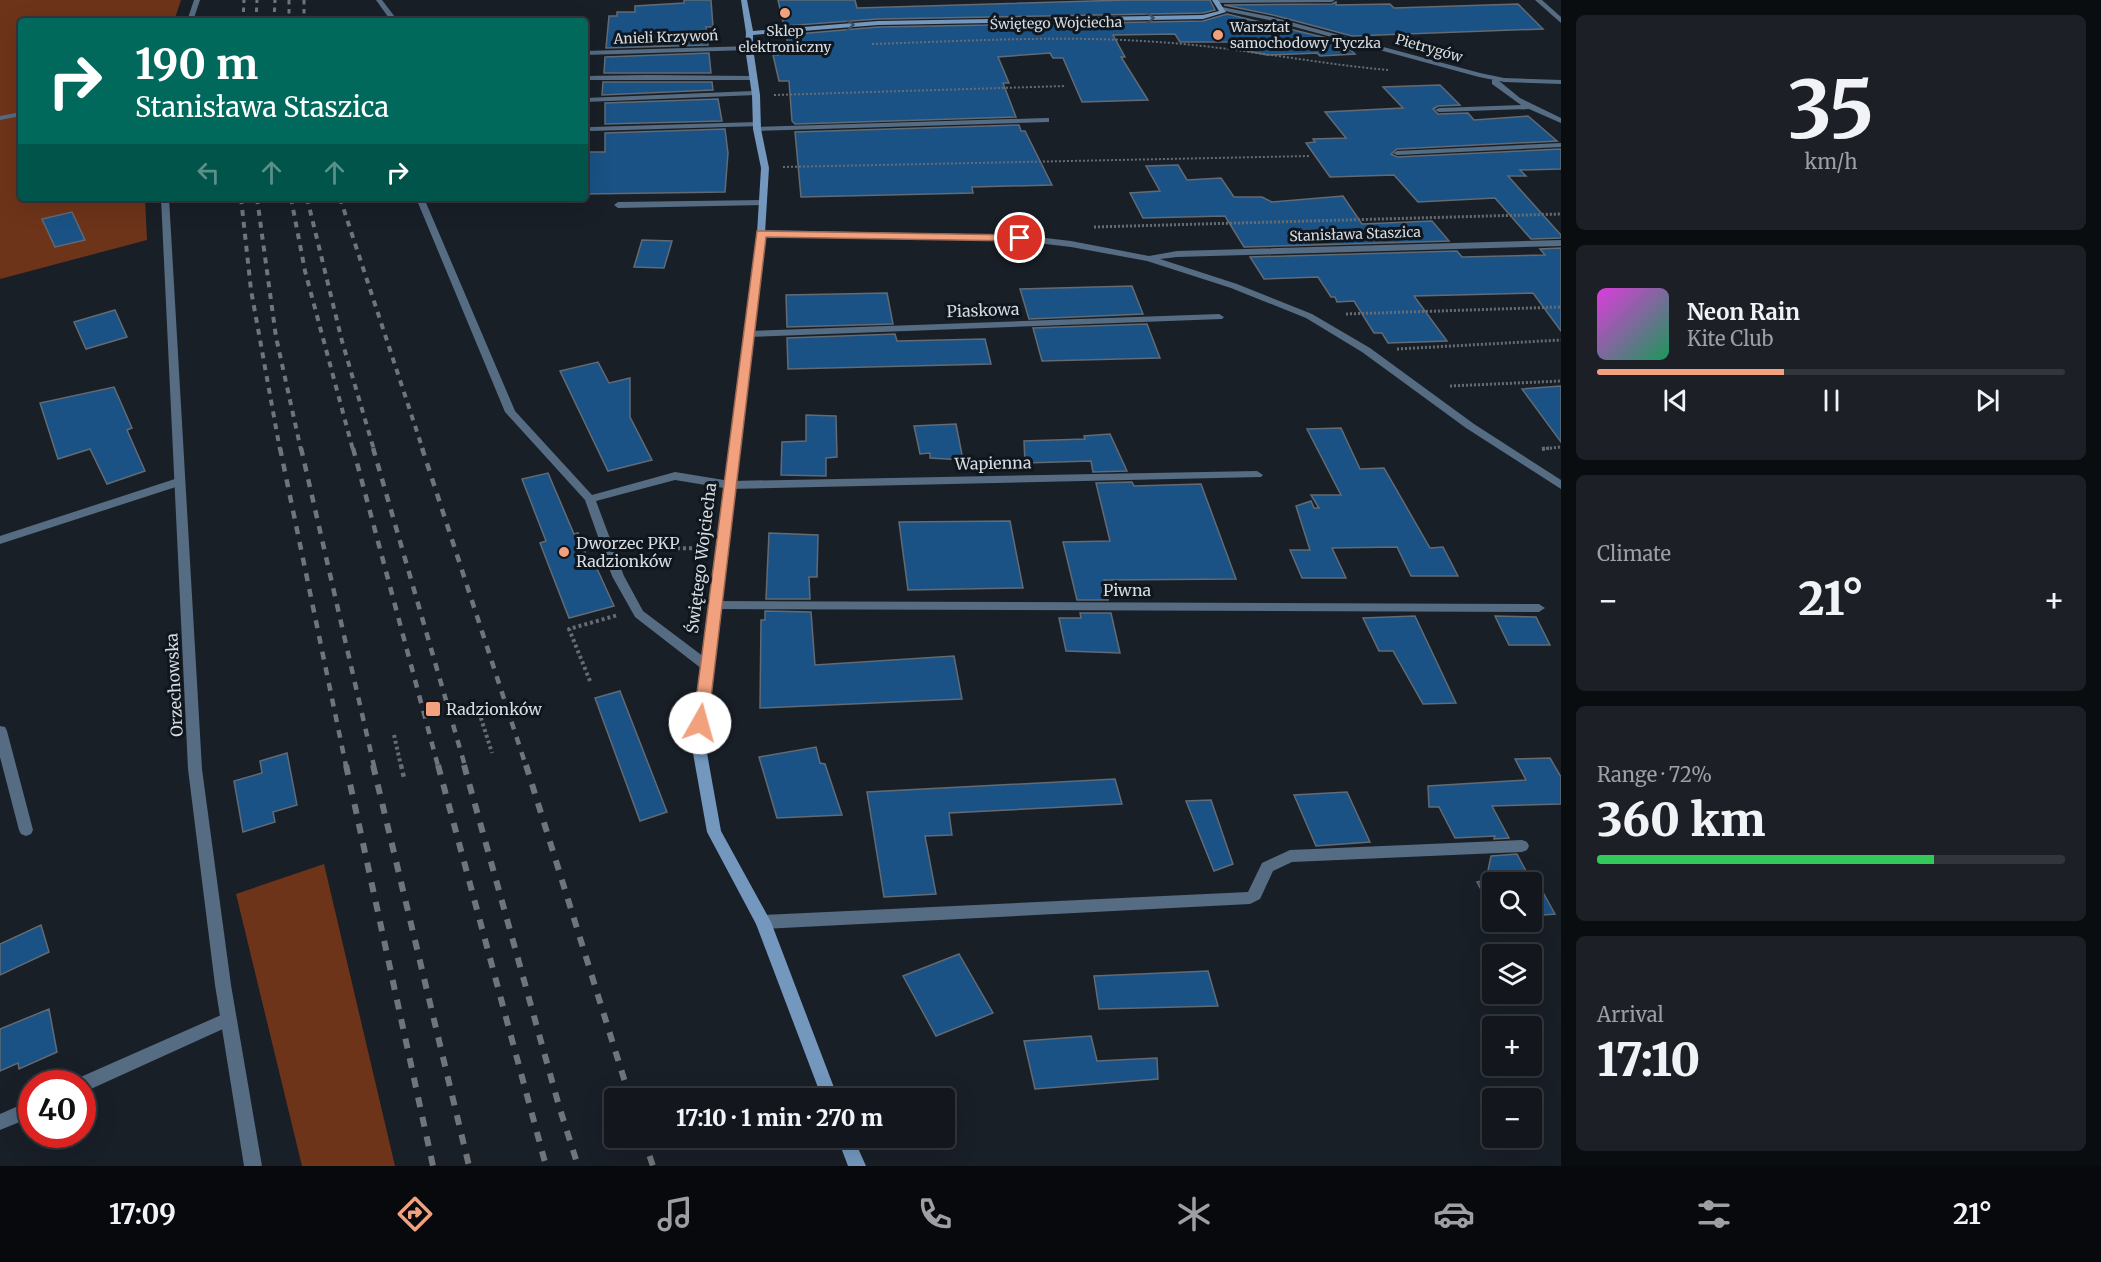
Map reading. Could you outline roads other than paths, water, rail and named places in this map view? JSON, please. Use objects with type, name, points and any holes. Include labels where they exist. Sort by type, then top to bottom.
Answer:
[{"type":"street","points":[[191,18],[197,0]]},
{"type":"street","points":[[379,0],[392,18]]},
{"type":"street","name":"Świętego Wojciecha","points":[[744,0],[750,33],[748,48],[757,126],[765,168],[763,203],[698,742],[714,832],[763,922],[827,1088]]},
{"type":"street","points":[[1216,1],[1332,0]]},
{"type":"street","points":[[1538,0],[1561,21]]},
{"type":"street","points":[[750,33],[878,22],[1203,17],[1222,11],[1216,1]]},
{"type":"street","name":"Pietrygów","points":[[1222,11],[1269,18],[1479,75],[1504,80],[1561,82]]},
{"type":"street","name":"Anieli Krzywoń","points":[[588,53],[748,48]]},
{"type":"street","points":[[588,78],[656,75],[682,78],[752,78]]},
{"type":"street","points":[[1495,82],[1504,91],[1529,106],[1561,121]]},
{"type":"street","points":[[588,100],[754,94]]},
{"type":"street","points":[[1439,110],[1529,106]]},
{"type":"street","points":[[0,118],[18,115]]},
{"type":"street","points":[[591,129],[1046,120]]},
{"type":"street","points":[[1398,153],[1561,145]]},
{"type":"street","name":"Orzechowska","points":[[165,201],[178,482],[195,769],[228,1018],[253,1166]]},
{"type":"street","points":[[421,201],[510,412],[590,499],[618,576],[639,614],[707,666]]},
{"type":"street","points":[[618,205],[763,203]]},
{"type":"street","name":"Stanisława Staszica","points":[[761,234],[1020,238],[1071,244],[1149,259],[1234,286],[1309,316],[1366,351],[1527,464],[1561,484]]},
{"type":"street","name":"Stanisława Staszica","points":[[1149,259],[1177,254],[1561,243]]},
{"type":"street","name":"Piaskowa","points":[[748,334],[1219,317]]},
{"type":"street","name":"Wapienna","points":[[590,499],[675,476],[730,485],[1257,475]]},
{"type":"street","points":[[0,540],[178,482]]},
{"type":"street","name":"Piwna","points":[[716,605],[1539,608]]},
{"type":"street","points":[[0,731],[26,830]]},
{"type":"street","points":[[763,922],[1250,898],[1255,895],[1267,867],[1290,855],[1522,846]]},
{"type":"street","points":[[96,1079],[228,1018]]},
{"type":"street","points":[[0,1122],[18,1114]]},
{"type":"street","points":[[849,1148],[856,1166]]},
{"type":"railway","points":[[243,18],[244,0]]},
{"type":"railway","points":[[256,18],[257,0]]},
{"type":"railway","points":[[274,18],[275,0]]},
{"type":"railway","points":[[289,0],[289,18]]},
{"type":"railway","points":[[304,0],[304,18]]},
{"type":"railway","points":[[241,201],[251,290],[280,450]]},
{"type":"railway","points":[[257,201],[276,337],[301,450]]},
{"type":"railway","points":[[292,201],[305,271],[353,450]]},
{"type":"railway","points":[[308,201],[342,341],[374,450]]},
{"type":"railway","points":[[341,201],[423,450]]},
{"type":"railway","points":[[280,448],[346,766]]},
{"type":"railway","points":[[301,448],[374,766]]},
{"type":"railway","points":[[353,448],[438,766]]},
{"type":"railway","points":[[373,448],[465,766]]},
{"type":"railway","points":[[422,448],[526,766]]},
{"type":"railway","points":[[346,765],[433,1166]]},
{"type":"railway","points":[[373,765],[469,1166]]},
{"type":"railway","points":[[438,765],[546,1166]]},
{"type":"railway","points":[[464,765],[559,1106],[578,1166]]},
{"type":"railway","points":[[526,765],[627,1088]]},
{"type":"railway","points":[[647,1148],[653,1166]]},
{"type":"place","name":"Sklep elektroniczny","points":[[785,13]]},
{"type":"place","name":"Warsztat samochodowy Tyczka","points":[[1218,35]]},
{"type":"place","name":"Dworzec PKP Radzionków","points":[[564,552]]},
{"type":"place","name":"Radzionków","points":[[433,709]]}]
